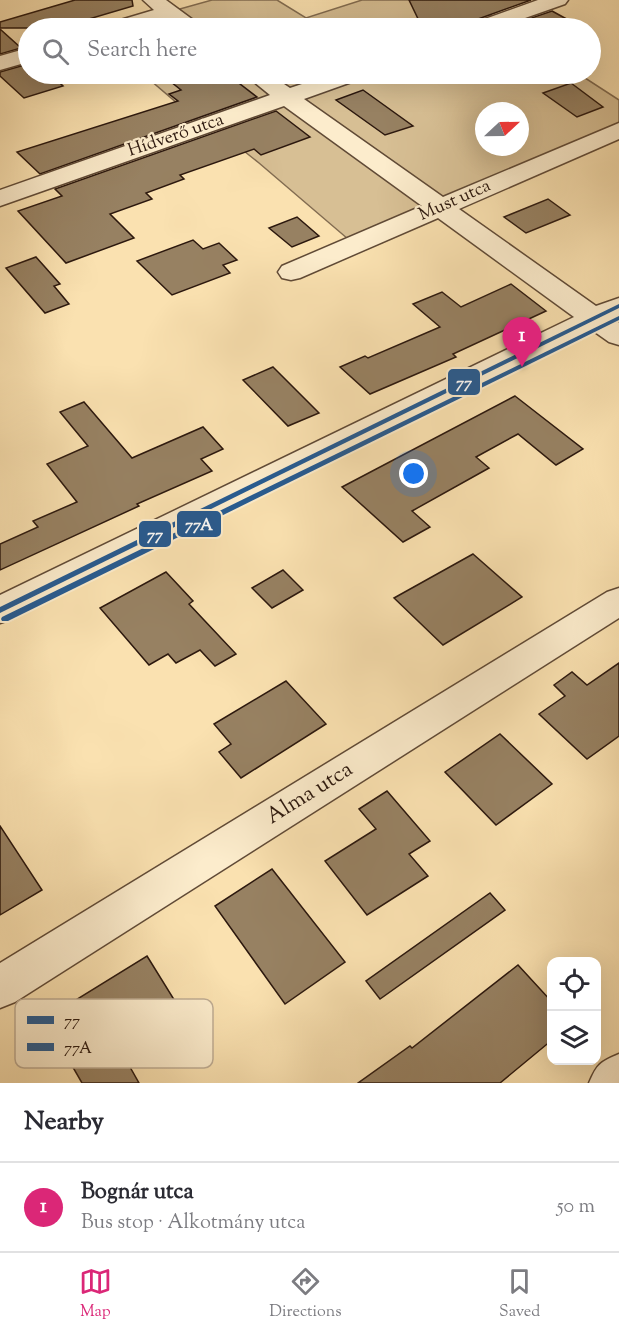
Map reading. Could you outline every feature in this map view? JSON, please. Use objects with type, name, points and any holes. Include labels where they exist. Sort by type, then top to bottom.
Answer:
[{"type":"street","points":[[507,18],[558,0]]},
{"type":"street","points":[[135,18],[161,6],[178,18]]},
{"type":"street","points":[[0,63],[18,57]]},
{"type":"street","points":[[268,84],[441,207],[611,320]]},
{"type":"street","name":"Hídverő utca","points":[[0,198],[323,84]]},
{"type":"street","name":"Must utca","points":[[291,272],[619,130]]},
{"type":"street","points":[[0,610],[611,320]]},
{"type":"street","name":"Alma utca","points":[[0,987],[619,601]]},
{"type":"street","points":[[612,1083],[619,1077]]},
{"type":"shaded area","points":[[212,0],[277,0],[306,18],[178,18],[169,12]]},
{"type":"shaded area","points":[[362,0],[464,0],[494,18],[306,18]]},
{"type":"shaded area","points":[[155,84],[594,84],[619,100],[619,130],[355,245],[210,124],[198,121]]},
{"type":"building","points":[[75,0],[132,0],[133,6],[92,18],[18,18],[18,28],[0,28],[0,22]]},
{"type":"building","points":[[409,0],[531,0],[481,18],[418,18]]},
{"type":"building","points":[[552,11],[565,18],[531,18]]},
{"type":"building","points":[[0,29],[18,45],[18,49],[0,54]]},
{"type":"building","points":[[18,67],[18,84],[61,84],[63,86],[24,98],[0,76],[0,72]]},
{"type":"building","points":[[174,84],[240,84],[257,97],[40,174],[17,152],[178,101],[169,94],[181,90]]},
{"type":"building","points":[[572,84],[603,107],[577,117],[543,93]]},
{"type":"building","points":[[363,90],[413,126],[385,135],[336,100]]},
{"type":"building","points":[[276,111],[310,137],[261,155],[254,149],[180,175],[184,179],[146,193],[152,199],[110,214],[134,238],[66,263],[18,211],[62,196],[55,189]]},
{"type":"building","points":[[548,199],[570,215],[526,233],[504,217]]},
{"type":"building","points":[[297,217],[319,236],[292,247],[269,228]]},
{"type":"building","points":[[193,240],[203,249],[219,243],[237,260],[223,265],[230,273],[172,295],[137,261]]},
{"type":"building","points":[[36,257],[60,284],[54,286],[69,304],[45,313],[6,268]]},
{"type":"building","points":[[511,284],[546,311],[453,354],[456,357],[370,394],[340,367],[365,356],[368,358],[440,327],[413,304],[442,292],[461,307]]},
{"type":"building","points":[[273,367],[319,413],[288,426],[243,380]]},
{"type":"building","points":[[515,396],[583,449],[556,465],[518,434],[476,457],[489,468],[412,511],[430,527],[403,542],[342,487]]},
{"type":"building","points":[[84,402],[132,458],[203,427],[223,449],[201,459],[212,471],[137,504],[139,506],[0,570],[0,544],[38,527],[33,521],[77,502],[47,464],[88,446],[60,412]]},
{"type":"building","points":[[473,554],[522,597],[443,645],[394,598]]},
{"type":"building","points":[[283,570],[303,590],[272,608],[252,588]]},
{"type":"building","points":[[166,572],[193,601],[189,604],[236,654],[215,666],[200,650],[176,663],[168,654],[149,665],[100,608]]},
{"type":"building","points":[[619,663],[619,736],[587,759],[539,714],[565,696],[554,685],[572,672],[587,685]]},
{"type":"building","points":[[286,681],[326,724],[241,778],[219,752],[231,744],[214,724]]},
{"type":"building","points":[[500,734],[552,784],[496,825],[445,772]]},
{"type":"building","points":[[387,791],[430,841],[409,854],[428,876],[367,915],[325,861],[376,829],[359,809]]},
{"type":"building","points":[[0,826],[42,890],[0,915]]},
{"type":"building","points":[[272,869],[345,962],[285,1004],[215,906]]},
{"type":"building","points":[[490,893],[505,910],[380,999],[366,981]]},
{"type":"building","points":[[147,956],[174,999],[77,999]]},
{"type":"building","points":[[518,965],[547,997],[547,1044],[500,1083],[358,1083],[410,1046],[412,1048]]},
{"type":"building","points":[[73,1068],[131,1068],[139,1083],[82,1083]]},
{"type":"transit line","name":"77","points":[[0,610],[619,306]]},
{"type":"transit line","name":"77A","points":[[5,619],[619,318]]},
{"type":"place","name":"Bognár utca","points":[[522,367]]}]
